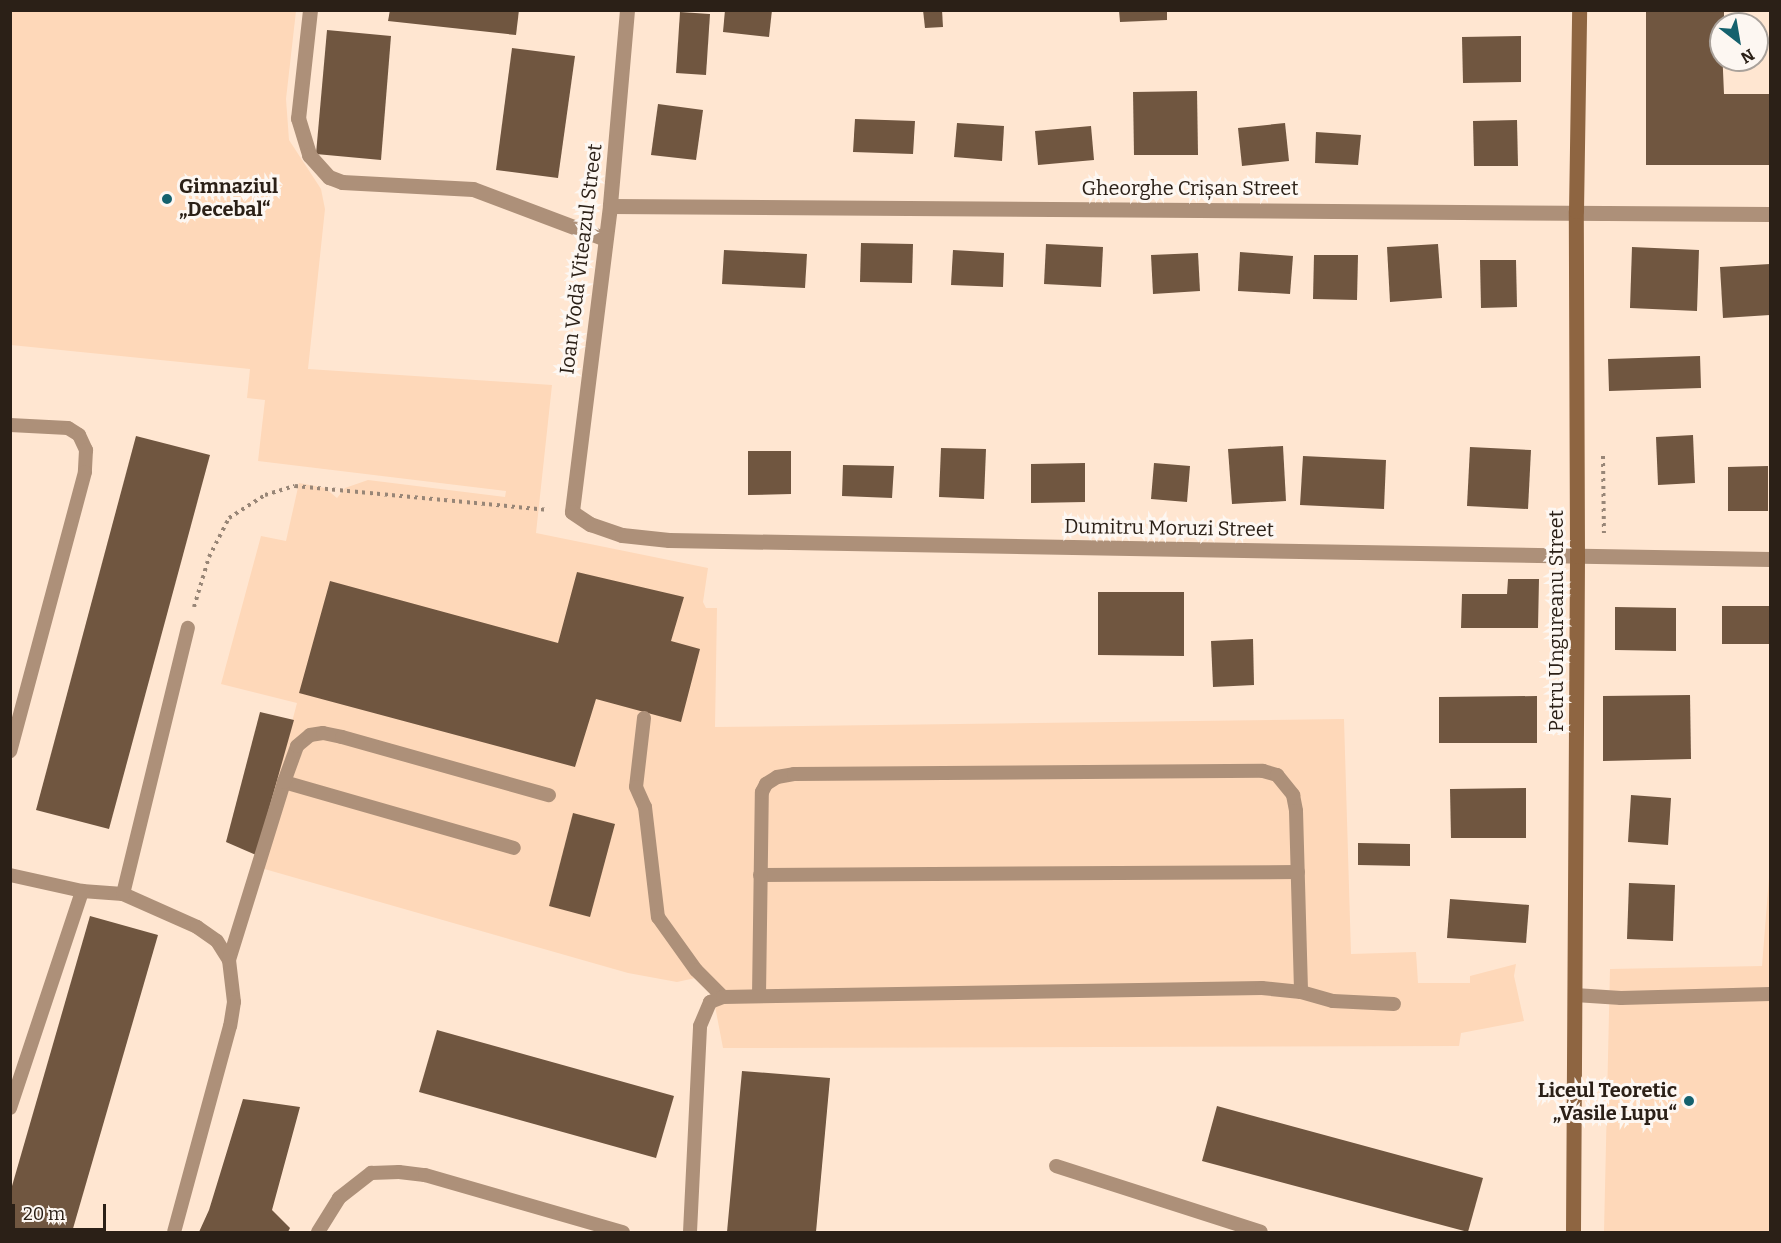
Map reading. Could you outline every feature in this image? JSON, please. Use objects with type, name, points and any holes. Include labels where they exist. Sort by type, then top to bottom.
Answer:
[{"type":"main road","name":"Petru Ungureanu Street","points":[[1573,1233],[1577,556],[1576,212],[1580,10]]},
{"type":"street","points":[[310,10],[298,118],[309,155],[329,177],[342,182],[473,189],[605,240]]},
{"type":"street","name":"Ioan Vodă Viteazul Street","points":[[572,512],[610,206],[627,10]]},
{"type":"street","name":"Gheorghe Crișan Street","points":[[610,206],[1770,214]]},
{"type":"street","name":"Dumitru Moruzi Street","points":[[572,512],[590,524],[622,535],[669,540],[1770,559]]},
{"type":"lane","points":[[10,425],[68,428],[79,435],[86,450],[85,472],[10,751]]},
{"type":"lane","points":[[123,894],[188,628]]},
{"type":"lane","points":[[644,718],[636,787],[645,807],[658,917],[696,970],[723,997]]},
{"type":"lane","points":[[174,1233],[230,1026],[234,1002],[229,960],[297,746],[310,735],[323,733],[549,795]]},
{"type":"lane","points":[[759,996],[762,792],[766,784],[777,777],[794,774],[1263,771],[1277,775],[1293,795],[1298,872],[1301,992]]},
{"type":"lane","points":[[284,782],[514,848]]},
{"type":"lane","points":[[760,875],[1298,872]]},
{"type":"lane","points":[[10,874],[82,891],[123,894],[196,927],[217,941],[229,960]]},
{"type":"lane","points":[[10,1108],[82,891]]},
{"type":"lane","points":[[690,1233],[700,1026],[710,1002],[723,997],[1262,988],[1301,992],[1333,1001],[1394,1004]]},
{"type":"lane","points":[[1575,995],[1621,998],[1770,994]]},
{"type":"lane","points":[[1056,1166],[1261,1233]]},
{"type":"lane","points":[[318,1233],[339,1197],[371,1173],[399,1172],[425,1175],[623,1233]]},
{"type":"path","points":[[188,628],[210,557],[229,518],[265,495],[295,486],[572,512]]},
{"type":"shaded area","points":[[10,11],[296,11],[286,99],[289,140],[321,189],[325,209],[308,369],[552,385],[536,533],[708,568],[703,602],[706,608],[717,608],[715,727],[1344,719],[1351,954],[1416,952],[1418,983],[1470,983],[1470,976],[1516,964],[1514,976],[1524,1021],[1461,1033],[1459,1046],[723,1048],[709,975],[677,982],[628,973],[254,866],[297,703],[221,684],[261,536],[286,541],[299,483],[325,488],[337,498],[345,488],[368,480],[505,497],[506,491],[258,461],[265,400],[247,398],[250,369],[11,345]]},
{"type":"shaded area","name":"Liceul Teoretic „Vasile Lupu“","points":[[1770,865],[1770,1232],[1604,1232],[1610,969],[1762,966]]},
{"type":"building","points":[[390,10],[519,10],[516,35],[388,21]]},
{"type":"building","points":[[725,10],[772,10],[769,37],[723,32]]},
{"type":"building","points":[[923,10],[942,10],[943,27],[925,28]]},
{"type":"building","points":[[1119,10],[1167,10],[1167,20],[1120,22]]},
{"type":"building","points":[[1646,10],[1724,10],[1724,12],[1709,12],[1709,72],[1723,72],[1724,94],[1770,94],[1770,165],[1646,165]]},
{"type":"building","points":[[680,12],[710,14],[706,75],[676,73]]},
{"type":"building","points":[[327,30],[391,36],[381,160],[316,154]]},
{"type":"building","points":[[1521,36],[1521,82],[1463,83],[1462,37]]},
{"type":"building","points":[[512,48],[575,56],[558,178],[496,170]]},
{"type":"building","points":[[1197,91],[1198,155],[1134,155],[1133,92]]},
{"type":"building","points":[[658,104],[703,110],[696,160],[651,155]]},
{"type":"building","points":[[855,119],[915,121],[913,154],[853,152]]},
{"type":"building","points":[[1517,120],[1518,166],[1474,166],[1473,121]]},
{"type":"building","points":[[957,123],[1004,126],[1002,161],[954,157]]},
{"type":"building","points":[[1285,123],[1289,161],[1242,166],[1238,128]]},
{"type":"building","points":[[1091,126],[1094,160],[1038,165],[1035,131]]},
{"type":"building","points":[[1316,132],[1361,135],[1358,165],[1315,163]]},
{"type":"building","points":[[861,243],[913,244],[912,283],[860,282]]},
{"type":"building","points":[[1046,244],[1103,247],[1101,287],[1044,284]]},
{"type":"building","points":[[1438,244],[1442,298],[1390,302],[1387,247]]},
{"type":"building","points":[[1632,247],[1699,250],[1697,311],[1630,308]]},
{"type":"building","points":[[724,250],[807,254],[805,288],[722,284]]},
{"type":"building","points":[[953,250],[1004,253],[1003,287],[951,285]]},
{"type":"building","points":[[1240,252],[1293,256],[1290,294],[1238,291]]},
{"type":"building","points":[[1198,253],[1200,291],[1153,294],[1151,255]]},
{"type":"building","points":[[1314,255],[1358,255],[1357,300],[1313,299]]},
{"type":"building","points":[[1480,260],[1516,260],[1517,307],[1481,308]]},
{"type":"building","points":[[1770,264],[1770,315],[1723,318],[1720,267]]},
{"type":"building","points":[[1700,356],[1701,388],[1609,391],[1608,359]]},
{"type":"building","points":[[1693,435],[1695,483],[1658,485],[1656,437]]},
{"type":"building","points":[[136,436],[210,455],[109,829],[36,810]]},
{"type":"building","points":[[1283,446],[1286,501],[1232,504],[1228,449]]},
{"type":"building","points":[[1470,447],[1531,450],[1528,509],[1467,506]]},
{"type":"building","points":[[941,448],[986,449],[984,499],[939,497]]},
{"type":"building","points":[[748,451],[791,451],[791,494],[748,495]]},
{"type":"building","points":[[1303,456],[1386,460],[1384,509],[1300,505]]},
{"type":"building","points":[[1085,463],[1085,502],[1031,503],[1031,464]]},
{"type":"building","points":[[1154,463],[1190,466],[1187,502],[1151,499]]},
{"type":"building","points":[[843,465],[894,466],[892,498],[842,496]]},
{"type":"building","points":[[1768,466],[1768,511],[1728,511],[1728,467]]},
{"type":"building","points":[[577,572],[684,597],[671,641],[700,649],[681,722],[596,699],[575,767],[299,693],[330,581],[558,643]]},
{"type":"building","points":[[1508,579],[1539,579],[1538,628],[1461,628],[1462,594],[1507,594]]},
{"type":"building","points":[[1098,592],[1184,592],[1184,656],[1098,655]]},
{"type":"building","points":[[1722,606],[1770,606],[1770,644],[1722,644]]},
{"type":"building","points":[[1615,607],[1676,608],[1676,651],[1615,650]]},
{"type":"building","points":[[1253,639],[1254,685],[1213,687],[1211,641]]},
{"type":"building","points":[[1690,695],[1691,759],[1603,761],[1603,696]]},
{"type":"building","points":[[1537,696],[1537,743],[1439,743],[1439,697]]},
{"type":"building","points":[[260,712],[294,720],[256,855],[226,842]]},
{"type":"building","points":[[1526,788],[1526,838],[1451,838],[1450,789]]},
{"type":"building","points":[[1631,795],[1671,798],[1668,845],[1628,842]]},
{"type":"building","points":[[573,813],[615,824],[590,917],[549,906]]},
{"type":"building","points":[[1358,843],[1410,844],[1410,866],[1358,865]]},
{"type":"building","points":[[1629,883],[1675,885],[1673,941],[1627,939]]},
{"type":"building","points":[[1450,899],[1529,905],[1526,943],[1447,938]]},
{"type":"building","points":[[90,916],[158,935],[72,1232],[10,1232],[10,1193]]},
{"type":"building","points":[[437,1030],[674,1096],[656,1158],[419,1092]]},
{"type":"building","points":[[742,1071],[830,1078],[816,1232],[727,1232]]},
{"type":"building","points":[[243,1099],[300,1107],[272,1210],[290,1228],[288,1232],[199,1232],[209,1210]]},
{"type":"building","points":[[1217,1106],[1483,1178],[1468,1232],[1202,1161]]},
{"type":"place","name":"Gimnaziul „Decebal“","points":[[167,199]]},
{"type":"place","name":"Liceul Teoretic „Vasile Lupu“","points":[[1689,1101]]}]
